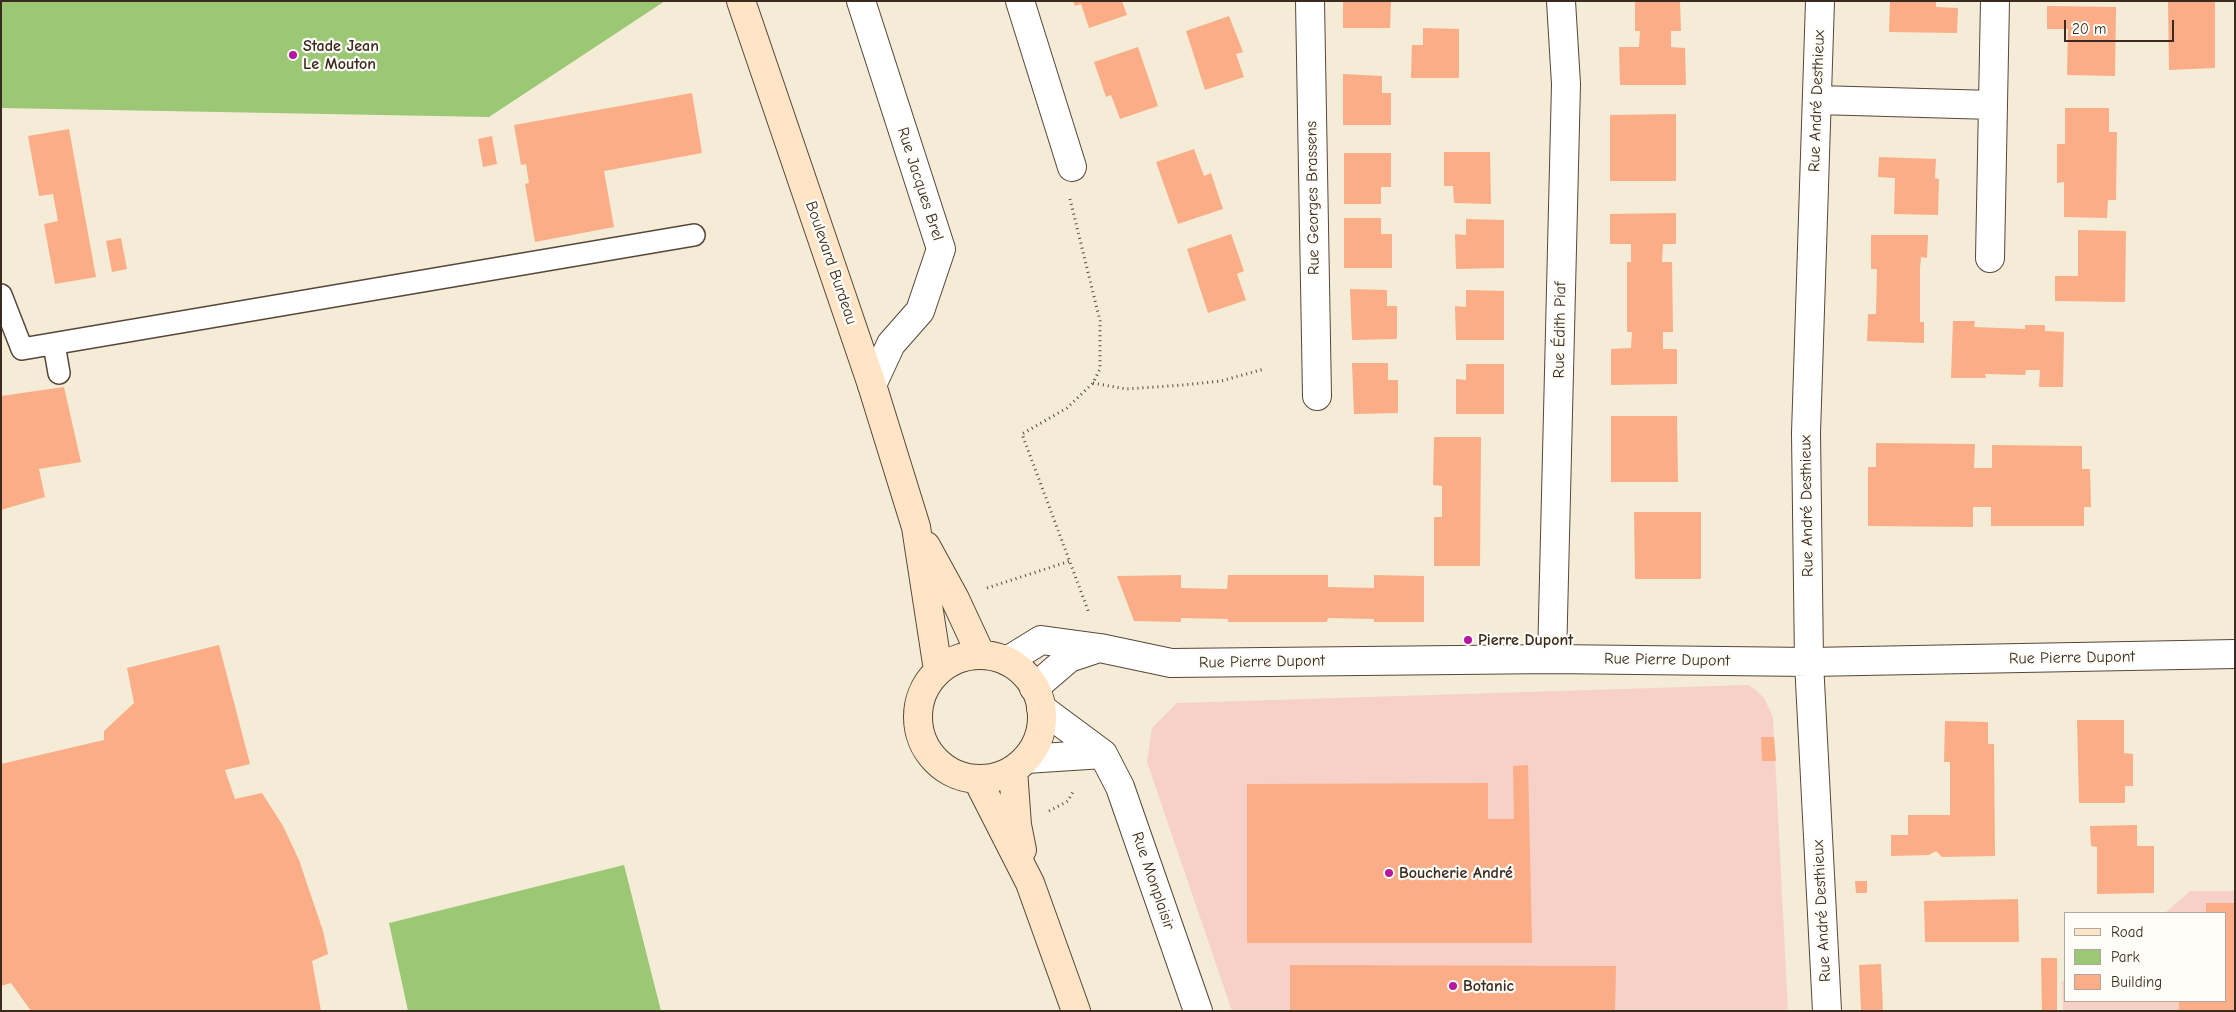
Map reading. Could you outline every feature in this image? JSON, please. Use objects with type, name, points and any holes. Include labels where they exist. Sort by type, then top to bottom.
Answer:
[{"type":"main road","name":"Boulevard Burdeau","points":[[741,1],[872,385],[916,527],[938,670]]},
{"type":"main road","name":"Boulevard Burdeau","points":[[916,527],[955,599],[994,658],[1023,672],[1038,698]]},
{"type":"main road","points":[[994,658],[966,656],[951,662],[938,670],[925,687],[918,707],[918,728],[926,748],[939,764],[956,775],[977,779],[996,777],[1019,764],[1036,744],[1041,726],[1038,698]]},
{"type":"main road","points":[[1019,764],[1017,825],[1030,883],[1076,1011]]},
{"type":"main road","points":[[977,779],[1030,883]]},
{"type":"street","name":"Rue Jacques Brel","points":[[861,1],[940,249],[920,311],[891,344],[872,385]]},
{"type":"street","points":[[1020,1],[1072,167]]},
{"type":"street","name":"Rue Georges Brassens","points":[[1310,1],[1317,396]]},
{"type":"street","name":"Rue Édith Piaf","points":[[1552,659],[1566,84],[1562,1]]},
{"type":"street","name":"Rue André Desthieux","points":[[1820,1],[1806,432],[1809,662],[1827,1011]]},
{"type":"street","points":[[1990,258],[1995,1]]},
{"type":"street","points":[[1818,100],[1993,105]]},
{"type":"street","name":"Rue Pierre Dupont","points":[[994,658],[1041,640],[1100,648],[1172,662],[1552,659],[1809,662],[2235,654]]},
{"type":"street","name":"Rue Pierre Dupont","points":[[1038,698],[1069,658],[1100,648]]},
{"type":"street","name":"Rue Monplaisir","points":[[1038,698],[1103,754],[1120,787],[1198,1011]]},
{"type":"street","points":[[1019,764],[1103,754]]},
{"type":"lane","points":[[1,295],[22,349],[694,235]]},
{"type":"lane","points":[[54,344],[59,373]]},
{"type":"path","points":[[1072,167],[1067,184],[1100,321],[1100,369],[1093,384],[1067,408],[1022,434],[1090,615]]},
{"type":"path","points":[[1093,384],[1126,389],[1183,385],[1221,381],[1264,369]]},
{"type":"path","points":[[986,588],[1070,561]]},
{"type":"path","points":[[1046,813],[1068,800],[1077,786]]},
{"type":"shaded area","points":[[1748,685],[1764,698],[1773,717],[1788,1011],[1232,1011],[1147,762],[1152,728],[1177,703]]},
{"type":"shaded area","points":[[2190,891],[2235,891],[2235,1011],[2063,1011],[2062,981],[2064,981],[2064,1002],[2226,1002],[2226,912],[2166,912]]},
{"type":"green space","name":"Stade Jean Le Mouton","points":[[1,1],[665,1],[489,117],[1,108]]},
{"type":"green space","points":[[624,865],[661,1011],[408,1011],[389,923]]},
{"type":"building","points":[[1073,1],[1122,1],[1127,15],[1089,28],[1081,4],[1075,6]]},
{"type":"building","points":[[1343,1],[1391,1],[1390,28],[1343,28]]},
{"type":"building","points":[[1635,1],[1680,1],[1681,31],[1671,31],[1671,47],[1685,48],[1686,85],[1620,85],[1619,47],[1639,47],[1640,31],[1635,31]]},
{"type":"building","points":[[1890,1],[1936,1],[1936,7],[1958,8],[1957,33],[1889,32]]},
{"type":"building","points":[[2168,1],[2215,1],[2215,68],[2169,70]]},
{"type":"building","points":[[2047,6],[2116,7],[2115,76],[2067,75],[2068,29],[2047,29]]},
{"type":"building","points":[[1229,16],[1243,52],[1236,54],[1244,77],[1205,90],[1186,31]]},
{"type":"building","points":[[1423,28],[1459,29],[1459,78],[1411,78],[1412,45],[1423,45]]},
{"type":"building","points":[[1138,47],[1158,106],[1120,119],[1111,95],[1106,97],[1094,62]]},
{"type":"building","points":[[1343,74],[1382,76],[1382,93],[1391,93],[1391,125],[1343,125]]},
{"type":"building","points":[[692,93],[702,153],[604,171],[614,227],[535,242],[525,184],[529,183],[526,164],[521,165],[514,125]]},
{"type":"building","points":[[2065,108],[2109,108],[2109,132],[2117,132],[2116,200],[2108,200],[2107,218],[2064,217],[2064,182],[2057,183],[2057,144],[2065,144]]},
{"type":"building","points":[[1676,114],[1676,181],[1610,181],[1610,115]]},
{"type":"building","points":[[69,129],[96,277],[55,284],[44,224],[58,221],[53,194],[39,196],[28,136]]},
{"type":"building","points":[[492,136],[497,164],[483,167],[478,139]]},
{"type":"building","points":[[1194,149],[1204,176],[1211,173],[1223,209],[1178,224],[1156,162]]},
{"type":"building","points":[[1444,152],[1490,152],[1491,204],[1454,203],[1453,186],[1444,186]]},
{"type":"building","points":[[1344,153],[1391,153],[1391,187],[1381,187],[1381,204],[1344,204]]},
{"type":"building","points":[[1879,157],[1936,159],[1935,178],[1939,179],[1938,215],[1894,214],[1895,178],[1878,177]]},
{"type":"building","points":[[1676,213],[1676,244],[1663,244],[1662,262],[1672,262],[1673,332],[1663,332],[1663,349],[1677,349],[1677,384],[1611,385],[1611,349],[1631,348],[1632,332],[1627,332],[1627,262],[1631,262],[1631,244],[1610,244],[1610,214]]},
{"type":"building","points":[[1344,218],[1381,218],[1381,234],[1392,234],[1392,268],[1344,268]]},
{"type":"building","points":[[1466,219],[1504,220],[1504,268],[1456,269],[1455,234],[1466,235]]},
{"type":"building","points":[[2078,230],[2126,231],[2125,302],[2055,301],[2055,276],[2078,276]]},
{"type":"building","points":[[1231,234],[1244,271],[1237,274],[1246,300],[1208,313],[1187,249]]},
{"type":"building","points":[[1871,235],[1928,235],[1927,258],[1921,257],[1920,268],[1920,322],[1924,322],[1924,343],[1867,341],[1868,314],[1876,314],[1877,269],[1871,269]]},
{"type":"building","points":[[121,238],[127,269],[112,272],[106,241]]},
{"type":"building","points":[[1350,289],[1387,290],[1387,306],[1397,306],[1397,339],[1352,340]]},
{"type":"building","points":[[1466,290],[1504,291],[1504,340],[1456,340],[1455,306],[1466,307]]},
{"type":"building","points":[[1953,321],[1975,321],[1974,327],[2025,329],[2025,325],[2045,325],[2045,331],[2064,332],[2063,387],[2039,387],[2040,370],[2026,370],[2025,375],[1985,374],[1986,378],[1951,378]]},
{"type":"building","points":[[1352,363],[1388,363],[1388,380],[1398,380],[1398,413],[1354,414]]},
{"type":"building","points":[[1466,364],[1504,364],[1504,414],[1456,414],[1456,379],[1466,380]]},
{"type":"building","points":[[64,387],[81,462],[39,469],[45,497],[1,510],[1,396]]},
{"type":"building","points":[[1611,416],[1677,416],[1678,482],[1611,482]]},
{"type":"building","points":[[1434,437],[1481,437],[1480,566],[1434,566],[1434,517],[1442,517],[1442,486],[1433,485]]},
{"type":"building","points":[[1876,443],[1975,444],[1974,468],[1992,468],[1992,445],[2082,446],[2082,469],[2090,469],[2091,507],[2084,507],[2084,526],[1991,526],[1991,507],[1973,507],[1973,527],[1868,526],[1868,467],[1876,467]]},
{"type":"building","points":[[1634,512],[1701,512],[1701,579],[1635,579]]},
{"type":"building","points":[[1181,575],[1181,588],[1227,589],[1228,575],[1328,575],[1328,587],[1374,588],[1374,575],[1424,576],[1424,622],[1374,622],[1374,619],[1328,618],[1327,622],[1228,622],[1228,619],[1181,618],[1181,622],[1134,621],[1117,576]]},
{"type":"building","points":[[219,645],[250,764],[225,770],[235,799],[262,793],[283,826],[299,860],[323,931],[328,954],[312,961],[321,1011],[31,1011],[11,983],[1,986],[1,764],[104,740],[104,731],[134,703],[127,668]]},
{"type":"building","points":[[2077,720],[2124,720],[2124,753],[2133,754],[2133,786],[2125,786],[2125,803],[2079,803]]},
{"type":"building","points":[[1945,721],[1988,722],[1988,744],[1994,744],[1995,856],[1942,857],[1936,851],[1929,855],[1891,856],[1891,835],[1908,835],[1908,815],[1950,815],[1950,762],[1944,762]]},
{"type":"building","points":[[1761,737],[1774,737],[1776,761],[1762,761]]},
{"type":"building","name":"Boucherie André","points":[[1528,765],[1532,943],[1247,943],[1247,784],[1488,783],[1488,819],[1514,819],[1513,766]]},
{"type":"building","points":[[2137,825],[2137,846],[2154,846],[2154,893],[2097,894],[2097,847],[2091,846],[2090,826]]},
{"type":"building","points":[[1855,881],[1867,881],[1867,893],[1856,893]]},
{"type":"building","points":[[2018,899],[2019,942],[1925,942],[1924,901]]},
{"type":"building","points":[[2206,903],[2235,903],[2235,1011],[2179,1011],[2179,1002],[2226,1002],[2226,912],[2206,912]]},
{"type":"building","points":[[2041,958],[2057,958],[2057,1011],[2042,1011]]},
{"type":"building","points":[[1881,964],[1883,1011],[1861,1011],[1859,965]]},
{"type":"building","name":"Botanic","points":[[1290,965],[1616,966],[1615,1011],[1290,1011]]},
{"type":"place","name":"Stade Jean Le Mouton","points":[[293,55]]},
{"type":"place","name":"Pierre Dupont","points":[[1468,640]]},
{"type":"place","name":"Boucherie André","points":[[1389,873]]},
{"type":"place","name":"Botanic","points":[[1453,986]]}]
